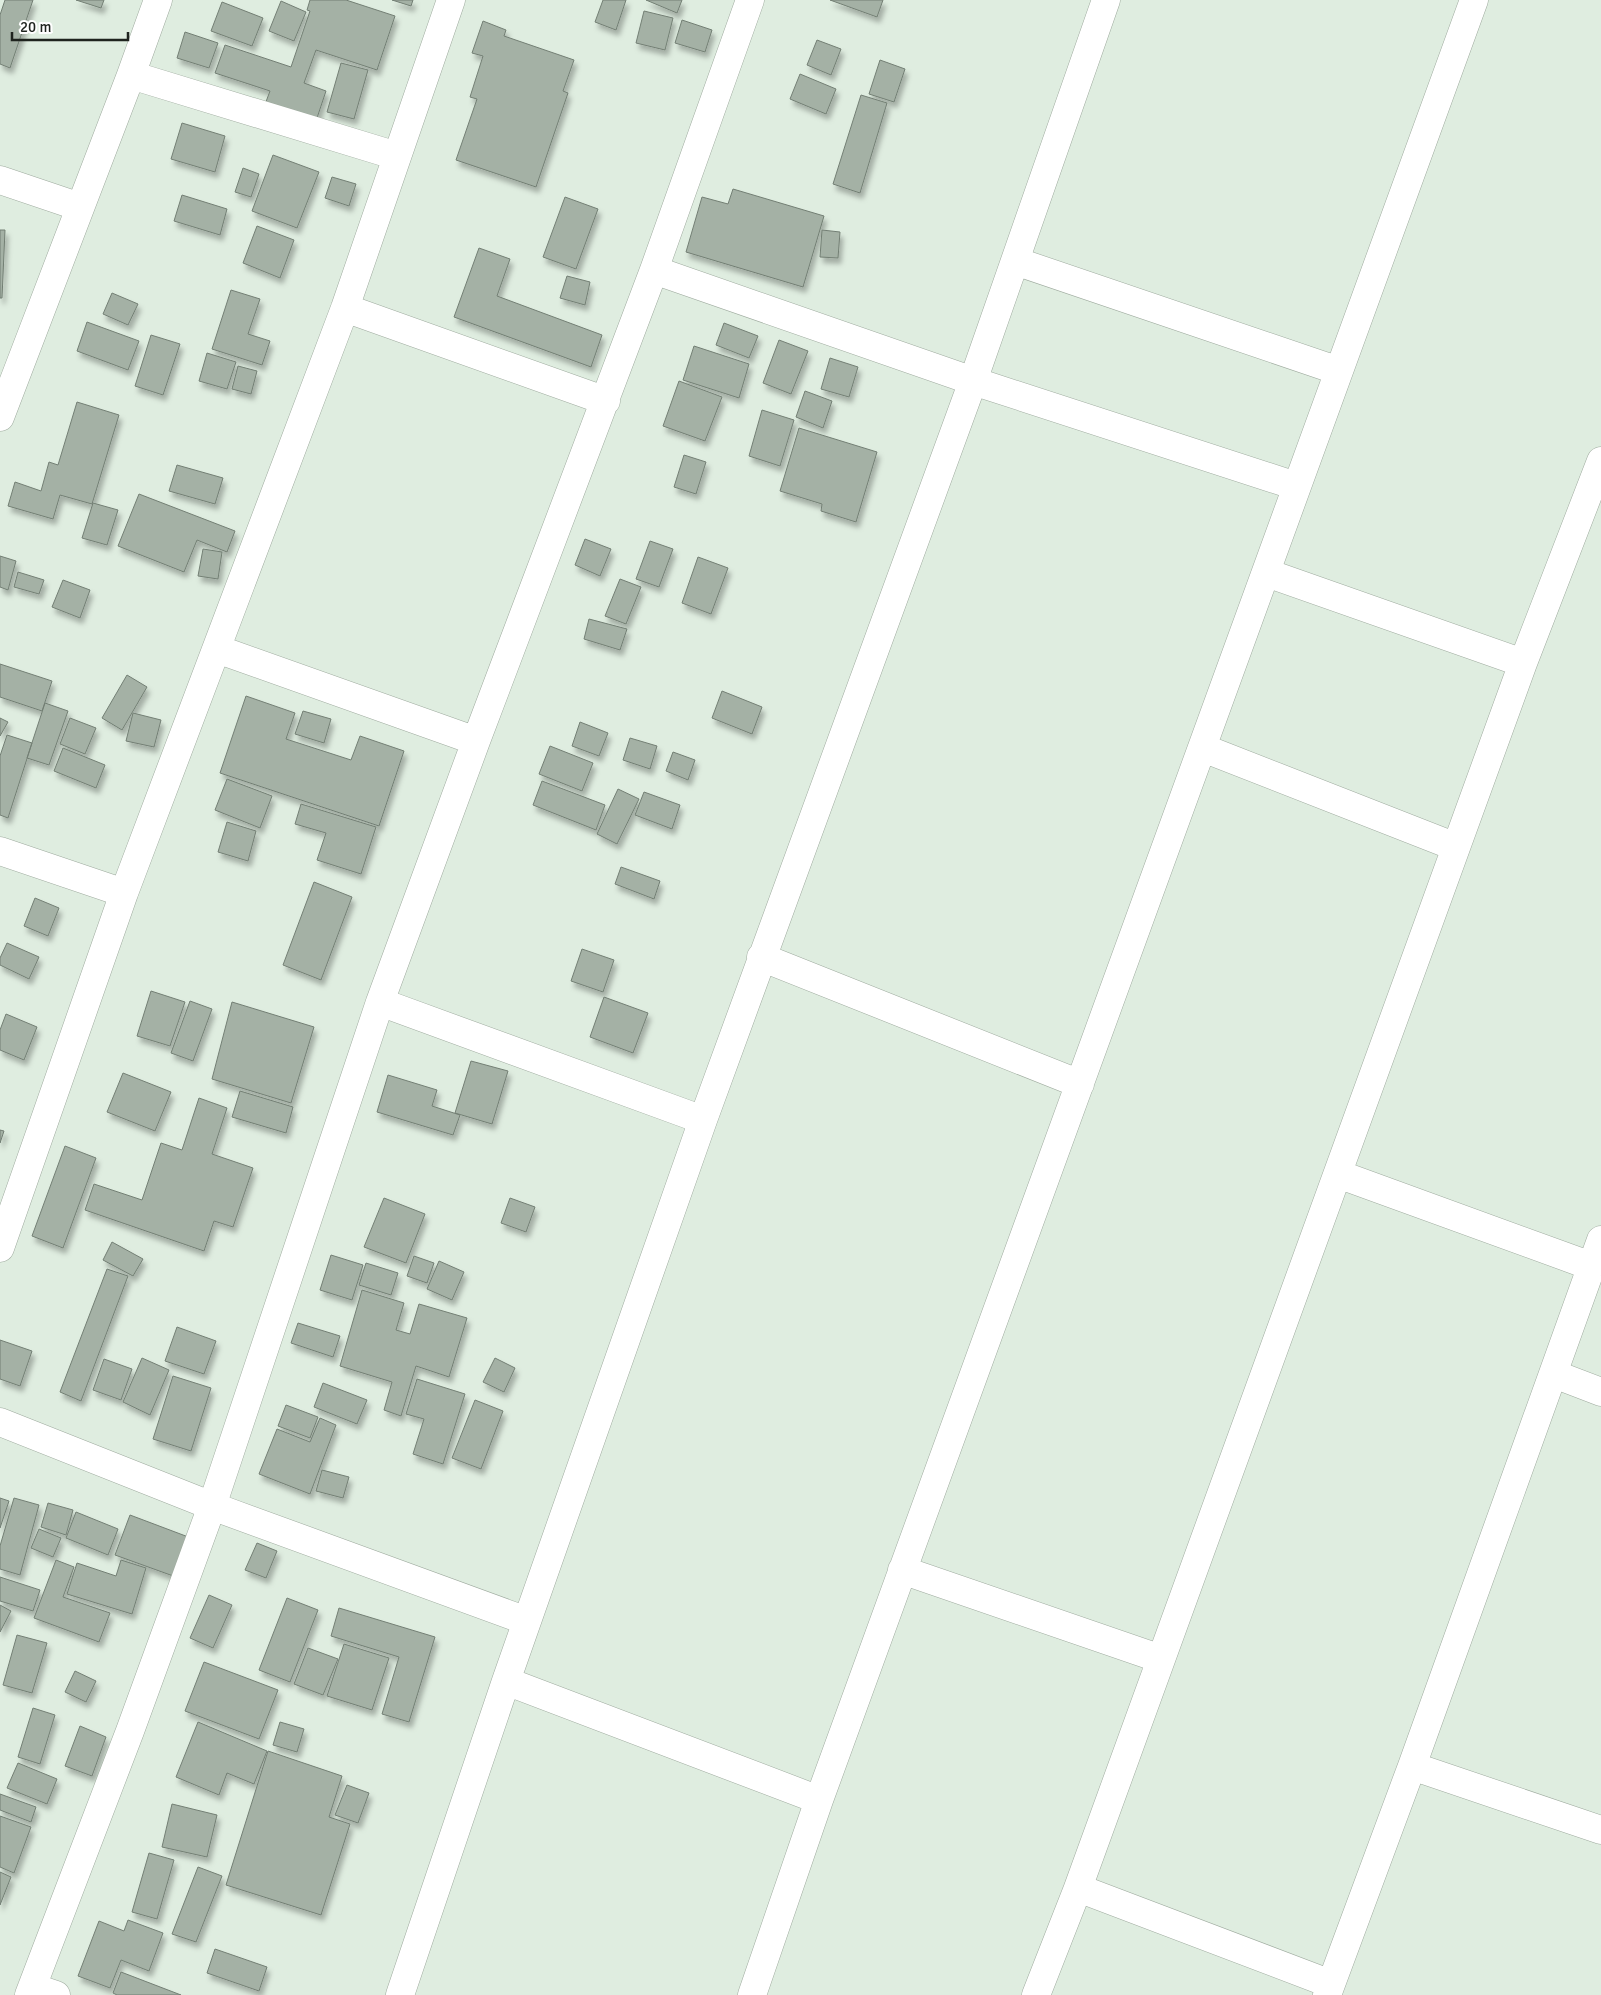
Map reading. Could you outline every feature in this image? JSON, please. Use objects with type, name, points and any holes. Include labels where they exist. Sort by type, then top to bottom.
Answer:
[{"type":"street","points":[[0,416],[158,0]]},
{"type":"street","points":[[0,1248],[124,893],[345,308],[451,0]]},
{"type":"street","points":[[39,1992],[130,1731],[212,1506],[380,1002],[476,741],[606,401],[750,0]]},
{"type":"street","points":[[400,1995],[506,1681],[761,957],[973,381],[1106,0]]},
{"type":"street","points":[[752,1995],[819,1800],[902,1570],[1267,573],[1296,486],[1474,0]]},
{"type":"street","points":[[131,75],[397,156]]},
{"type":"street","points":[[0,180],[80,207]]},
{"type":"street","points":[[1015,261],[1339,371]]},
{"type":"street","points":[[654,270],[973,381],[1296,486]]},
{"type":"street","points":[[345,308],[606,401]]},
{"type":"street","points":[[1036,1995],[1078,1888],[1523,663],[1601,461]]},
{"type":"street","points":[[1267,573],[1523,663]]},
{"type":"street","points":[[217,649],[476,741]]},
{"type":"street","points":[[1203,748],[1456,847]]},
{"type":"street","points":[[0,851],[124,893]]},
{"type":"street","points":[[761,957],[1080,1084]]},
{"type":"street","points":[[380,1002],[704,1120]]},
{"type":"street","points":[[1338,1174],[1591,1266]]},
{"type":"street","points":[[1078,1888],[1330,1990],[1601,1240]]},
{"type":"street","points":[[1554,1374],[1601,1392]]},
{"type":"street","points":[[0,1422],[212,1506],[527,1621]]},
{"type":"street","points":[[902,1570],[1161,1659]]},
{"type":"street","points":[[506,1681],[819,1800]]},
{"type":"street","points":[[1412,1766],[1601,1830]]},
{"type":"building","points":[[5,0],[33,0],[10,68],[0,64],[0,15]]},
{"type":"building","points":[[76,0],[104,0],[101,8]]},
{"type":"building","points":[[310,0],[346,0],[395,16],[377,70],[316,50],[304,83],[326,91],[315,124],[264,107],[270,91],[215,73],[225,45],[291,67],[310,11],[307,10]]},
{"type":"building","points":[[392,0],[413,0],[411,6]]},
{"type":"building","points":[[603,0],[626,0],[616,30],[595,22]]},
{"type":"building","points":[[646,0],[682,0],[677,13]]},
{"type":"building","points":[[830,0],[883,0],[877,17]]},
{"type":"building","points":[[281,1],[306,12],[294,41],[269,31]]},
{"type":"building","points":[[222,2],[263,18],[252,46],[211,31]]},
{"type":"building","points":[[644,11],[673,18],[665,50],[636,43]]},
{"type":"building","points":[[682,20],[712,30],[705,52],[675,43]]},
{"type":"building","points":[[483,21],[506,30],[504,36],[574,60],[563,91],[568,93],[536,187],[456,160],[477,99],[470,97],[483,56],[472,53]]},
{"type":"building","points":[[185,32],[218,43],[209,68],[177,58]]},
{"type":"building","points":[[817,40],[841,49],[831,75],[807,65]]},
{"type":"building","points":[[880,60],[905,69],[894,102],[869,94]]},
{"type":"building","points":[[341,63],[368,70],[354,119],[327,112]]},
{"type":"building","points":[[800,74],[836,89],[826,114],[790,99]]},
{"type":"building","points":[[861,95],[887,103],[860,193],[833,184]]},
{"type":"building","points":[[182,123],[225,136],[215,172],[171,159]]},
{"type":"building","points":[[273,155],[319,172],[297,228],[252,211]]},
{"type":"building","points":[[243,168],[259,174],[251,197],[235,192]]},
{"type":"building","points":[[332,177],[356,184],[349,206],[325,198]]},
{"type":"building","points":[[733,189],[824,216],[803,287],[686,252],[702,197],[728,204]]},
{"type":"building","points":[[182,195],[227,209],[220,235],[174,221]]},
{"type":"building","points":[[565,197],[598,209],[576,269],[543,257]]},
{"type":"building","points":[[257,226],[294,240],[280,278],[243,263]]},
{"type":"building","points":[[0,230],[5,230],[2,298],[0,298]]},
{"type":"building","points":[[822,230],[840,232],[838,258],[820,257]]},
{"type":"building","points":[[479,248],[510,259],[497,296],[602,335],[591,367],[454,317]]},
{"type":"building","points":[[567,276],[590,282],[585,305],[560,298]]},
{"type":"building","points":[[231,290],[260,299],[248,334],[270,341],[262,365],[212,349]]},
{"type":"building","points":[[112,293],[138,304],[128,325],[103,314]]},
{"type":"building","points":[[87,322],[139,341],[128,370],[77,351]]},
{"type":"building","points":[[724,323],[758,336],[749,358],[716,345]]},
{"type":"building","points":[[151,335],[180,344],[163,395],[135,386]]},
{"type":"building","points":[[779,340],[808,351],[791,394],[763,383]]},
{"type":"building","points":[[694,346],[749,364],[739,398],[683,380]]},
{"type":"building","points":[[207,353],[236,362],[227,389],[199,381]]},
{"type":"building","points":[[830,358],[858,367],[849,397],[821,389]]},
{"type":"building","points":[[238,366],[257,371],[251,394],[232,389]]},
{"type":"building","points":[[679,381],[722,397],[705,441],[663,426]]},
{"type":"building","points":[[805,391],[832,401],[823,428],[796,417]]},
{"type":"building","points":[[77,402],[119,415],[92,504],[60,495],[53,519],[8,506],[15,482],[41,491],[49,462],[58,465]]},
{"type":"building","points":[[762,410],[794,420],[780,466],[749,456]]},
{"type":"building","points":[[799,428],[877,452],[856,522],[821,511],[822,504],[780,491]]},
{"type":"building","points":[[684,455],[706,462],[696,494],[674,487]]},
{"type":"building","points":[[177,465],[223,478],[215,504],[169,491]]},
{"type":"building","points":[[139,494],[235,531],[227,552],[197,540],[184,572],[118,546]]},
{"type":"building","points":[[93,503],[118,510],[107,545],[82,538]]},
{"type":"building","points":[[585,539],[611,549],[600,576],[575,565]]},
{"type":"building","points":[[650,541],[673,549],[659,587],[636,579]]},
{"type":"building","points":[[203,549],[222,552],[218,579],[198,576]]},
{"type":"building","points":[[0,556],[16,561],[8,590],[0,587]]},
{"type":"building","points":[[698,557],[728,568],[711,614],[682,603]]},
{"type":"building","points":[[18,572],[44,580],[39,594],[14,587]]},
{"type":"building","points":[[620,579],[641,587],[626,624],[605,616]]},
{"type":"building","points":[[63,580],[90,590],[80,618],[52,607]]},
{"type":"building","points":[[589,619],[627,629],[620,650],[584,639]]},
{"type":"building","points":[[0,664],[52,681],[42,711],[0,697]]},
{"type":"building","points":[[127,675],[147,687],[122,730],[102,718]]},
{"type":"building","points":[[722,691],[762,707],[752,734],[712,718]]},
{"type":"building","points":[[246,696],[295,713],[286,739],[351,760],[360,736],[404,751],[379,826],[220,773]]},
{"type":"building","points":[[45,703],[68,711],[49,765],[27,758]]},
{"type":"building","points":[[303,711],[331,719],[324,743],[295,734]]},
{"type":"building","points":[[133,713],[161,720],[154,747],[126,741]]},
{"type":"building","points":[[0,718],[8,722],[0,736]]},
{"type":"building","points":[[70,718],[96,728],[85,754],[60,744]]},
{"type":"building","points":[[580,722],[608,733],[599,756],[572,746]]},
{"type":"building","points":[[7,735],[32,743],[8,818],[0,815],[0,756]]},
{"type":"building","points":[[630,738],[657,746],[650,769],[623,760]]},
{"type":"building","points":[[550,746],[593,763],[582,791],[539,774]]},
{"type":"building","points":[[63,748],[105,765],[96,788],[54,771]]},
{"type":"building","points":[[673,752],[695,760],[688,780],[666,771]]},
{"type":"building","points":[[227,779],[272,796],[260,828],[215,810]]},
{"type":"building","points":[[542,781],[605,805],[596,830],[533,805]]},
{"type":"building","points":[[618,789],[639,799],[617,844],[597,834]]},
{"type":"building","points":[[644,792],[680,805],[672,829],[635,815]]},
{"type":"building","points":[[301,804],[376,827],[361,874],[317,860],[326,833],[295,824]]},
{"type":"building","points":[[227,822],[256,831],[248,861],[218,852]]},
{"type":"building","points":[[621,867],[660,881],[654,899],[615,884]]},
{"type":"building","points":[[314,882],[352,897],[321,980],[283,965]]},
{"type":"building","points":[[35,898],[59,908],[48,936],[24,926]]},
{"type":"building","points":[[7,943],[39,957],[29,979],[0,965],[0,958]]},
{"type":"building","points":[[582,949],[614,960],[603,992],[571,981]]},
{"type":"building","points":[[151,991],[185,1002],[170,1046],[137,1036]]},
{"type":"building","points":[[604,997],[648,1013],[633,1053],[590,1037]]},
{"type":"building","points":[[190,1001],[212,1009],[193,1061],[171,1053]]},
{"type":"building","points":[[232,1002],[314,1027],[291,1103],[212,1079]]},
{"type":"building","points":[[6,1014],[37,1027],[24,1060],[0,1050],[0,1030]]},
{"type":"building","points":[[471,1061],[508,1071],[492,1124],[455,1113]]},
{"type":"building","points":[[123,1073],[171,1092],[155,1131],[107,1112]]},
{"type":"building","points":[[388,1075],[437,1090],[432,1106],[460,1115],[453,1135],[377,1112]]},
{"type":"building","points":[[240,1091],[293,1107],[286,1133],[232,1117]]},
{"type":"building","points":[[199,1098],[227,1108],[212,1154],[253,1168],[233,1227],[214,1221],[204,1251],[85,1210],[94,1184],[142,1200],[161,1143],[182,1150]]},
{"type":"building","points":[[0,1130],[4,1131],[0,1143]]},
{"type":"building","points":[[65,1146],[96,1158],[63,1248],[32,1236]]},
{"type":"building","points":[[384,1198],[425,1214],[406,1263],[364,1247]]},
{"type":"building","points":[[510,1198],[535,1207],[526,1232],[501,1223]]},
{"type":"building","points":[[112,1242],[143,1259],[133,1276],[103,1260]]},
{"type":"building","points":[[331,1255],[363,1265],[352,1300],[320,1290]]},
{"type":"building","points":[[414,1256],[434,1263],[427,1283],[407,1276]]},
{"type":"building","points":[[439,1261],[464,1272],[452,1300],[427,1289]]},
{"type":"building","points":[[366,1263],[398,1273],[391,1295],[359,1285]]},
{"type":"building","points":[[107,1269],[128,1276],[81,1401],[60,1392]]},
{"type":"building","points":[[362,1290],[404,1303],[396,1330],[410,1334],[419,1304],[467,1318],[449,1377],[416,1366],[401,1416],[384,1410],[392,1382],[340,1366]]},
{"type":"building","points":[[298,1323],[340,1336],[333,1357],[291,1343]]},
{"type":"building","points":[[177,1327],[216,1341],[204,1374],[165,1361]]},
{"type":"building","points":[[0,1340],[32,1351],[20,1386],[0,1379]]},
{"type":"building","points":[[142,1358],[169,1370],[150,1415],[123,1402]]},
{"type":"building","points":[[495,1358],[515,1368],[504,1392],[483,1382]]},
{"type":"building","points":[[104,1359],[132,1369],[121,1400],[93,1390]]},
{"type":"building","points":[[173,1376],[211,1388],[191,1451],[153,1439]]},
{"type":"building","points":[[417,1379],[465,1394],[443,1464],[413,1454],[424,1419],[406,1414]]},
{"type":"building","points":[[323,1383],[367,1400],[357,1424],[314,1407]]},
{"type":"building","points":[[475,1400],[503,1411],[481,1469],[452,1458]]},
{"type":"building","points":[[286,1405],[318,1417],[310,1438],[278,1426]]},
{"type":"building","points":[[320,1418],[336,1425],[310,1494],[259,1474],[277,1429],[310,1442]]},
{"type":"building","points":[[322,1470],[349,1477],[343,1498],[316,1491]]},
{"type":"building","points":[[0,1498],[9,1501],[0,1528]]},
{"type":"building","points":[[14,1498],[39,1505],[20,1575],[0,1569],[0,1546]]},
{"type":"building","points":[[48,1503],[73,1510],[66,1535],[41,1527]]},
{"type":"building","points":[[76,1512],[118,1529],[108,1555],[66,1538]]},
{"type":"building","points":[[130,1515],[191,1538],[176,1577],[115,1555]]},
{"type":"building","points":[[39,1529],[61,1538],[53,1557],[31,1548]]},
{"type":"building","points":[[257,1543],[277,1551],[266,1578],[245,1570]]},
{"type":"building","points":[[56,1560],[74,1567],[63,1597],[110,1613],[99,1642],[34,1618]]},
{"type":"building","points":[[121,1560],[146,1568],[132,1614],[67,1594],[77,1563],[116,1576]]},
{"type":"building","points":[[0,1577],[40,1590],[33,1611],[0,1601]]},
{"type":"building","points":[[209,1595],[232,1605],[213,1648],[190,1638]]},
{"type":"building","points":[[287,1598],[318,1610],[290,1682],[259,1670]]},
{"type":"building","points":[[0,1605],[11,1611],[0,1632]]},
{"type":"building","points":[[339,1608],[435,1637],[409,1722],[382,1714],[399,1657],[331,1636]]},
{"type":"building","points":[[17,1635],[47,1643],[32,1693],[3,1685]]},
{"type":"building","points":[[344,1644],[389,1658],[372,1710],[327,1696]]},
{"type":"building","points":[[308,1648],[338,1659],[323,1695],[294,1684]]},
{"type":"building","points":[[204,1662],[278,1690],[259,1739],[185,1711]]},
{"type":"building","points":[[75,1671],[96,1681],[86,1702],[65,1692]]},
{"type":"building","points":[[33,1708],[55,1715],[40,1764],[18,1757]]},
{"type":"building","points":[[198,1722],[267,1751],[254,1784],[227,1773],[219,1795],[176,1777]]},
{"type":"building","points":[[280,1722],[304,1729],[297,1752],[273,1745]]},
{"type":"building","points":[[80,1726],[106,1737],[92,1776],[65,1766]]},
{"type":"building","points":[[268,1751],[342,1776],[329,1817],[350,1824],[321,1915],[226,1885]]},
{"type":"building","points":[[18,1763],[57,1779],[47,1804],[7,1788]]},
{"type":"building","points":[[347,1785],[369,1793],[358,1823],[335,1815]]},
{"type":"building","points":[[0,1794],[36,1807],[31,1822],[0,1810]]},
{"type":"building","points":[[172,1804],[217,1815],[207,1857],[162,1847]]},
{"type":"building","points":[[0,1816],[31,1827],[14,1873],[0,1867]]},
{"type":"building","points":[[149,1853],[174,1860],[157,1919],[132,1912]]},
{"type":"building","points":[[198,1867],[222,1876],[196,1942],[172,1934]]},
{"type":"building","points":[[0,1872],[11,1877],[0,1905]]},
{"type":"building","points":[[128,1920],[163,1933],[149,1971],[121,1960],[110,1988],[78,1976],[99,1921],[124,1931]]},
{"type":"building","points":[[215,1949],[267,1967],[259,1991],[207,1973]]},
{"type":"building","points":[[121,1972],[181,1995],[117,1995],[113,1993]]}]
